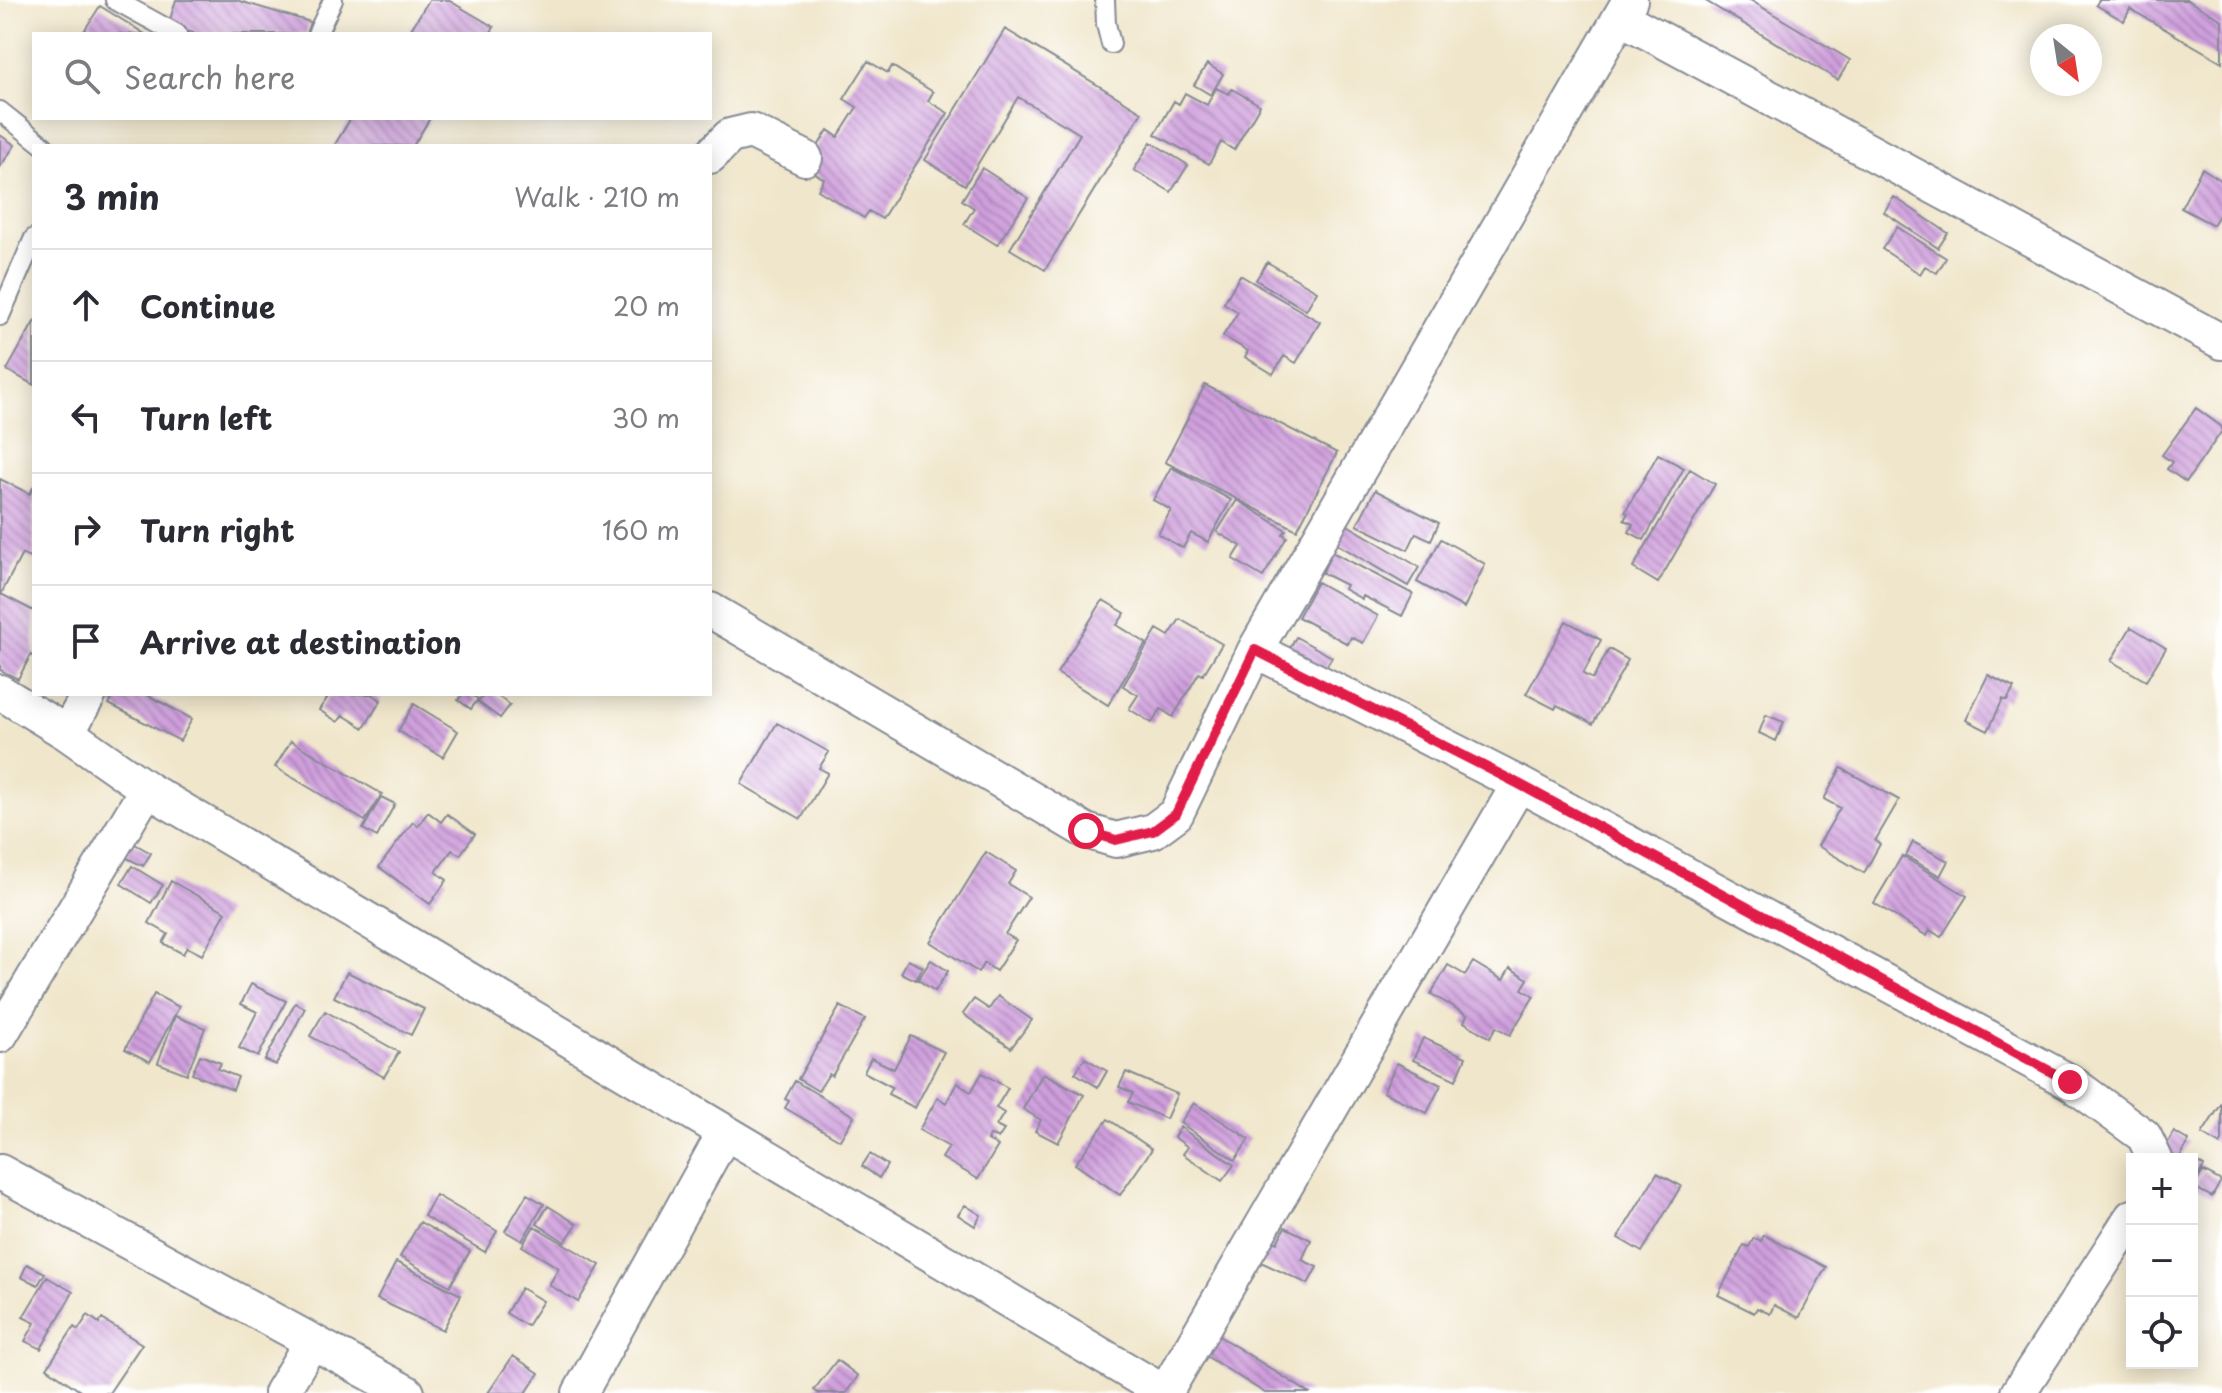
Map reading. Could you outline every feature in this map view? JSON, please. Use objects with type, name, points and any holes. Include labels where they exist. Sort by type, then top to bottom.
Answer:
[{"type":"street","points":[[712,611],[1086,831],[1116,840],[1153,831],[1176,814],[1255,650],[1625,8],[2222,342]]},
{"type":"street","points":[[712,154],[730,136],[751,131],[805,158]]},
{"type":"street","points":[[1255,650],[1519,784],[2070,1082],[2144,1136],[2152,1153]]},
{"type":"street","points":[[0,692],[67,733],[147,789],[1165,1393],[1519,784]]},
{"type":"street","points":[[67,733],[88,696]]},
{"type":"street","points":[[0,1035],[147,789]]},
{"type":"street","points":[[580,1393],[725,1132]]},
{"type":"street","points":[[0,1172],[407,1393]]},
{"type":"street","points":[[2018,1393],[2127,1225]]},
{"type":"street","points":[[281,1393],[312,1341]]},
{"type":"lane","points":[[115,0],[173,32]]},
{"type":"lane","points":[[318,32],[333,0]]},
{"type":"lane","points":[[1105,0],[1111,44]]},
{"type":"lane","points":[[0,111],[41,144]]},
{"type":"lane","points":[[0,316],[32,243]]},
{"type":"building","points":[[176,0],[236,0],[310,22],[307,32],[190,32],[168,26]]},
{"type":"building","points":[[429,0],[448,0],[494,27],[491,32],[409,32]]},
{"type":"building","points":[[1704,0],[1750,0],[1850,60],[1838,80]]},
{"type":"building","points":[[2099,0],[2187,0],[2222,20],[2222,62],[2130,9],[2124,21],[2096,5]]},
{"type":"building","points":[[100,6],[142,32],[83,32]]},
{"type":"building","points":[[1005,29],[1142,112],[1045,270],[1010,249],[1080,134],[1018,97],[965,185],[925,160]]},
{"type":"building","points":[[868,61],[888,73],[892,66],[933,92],[928,101],[948,113],[882,219],[869,211],[864,218],[818,190],[824,179],[805,167],[828,130],[838,137],[857,107],[844,99]]},
{"type":"building","points":[[1207,64],[1223,74],[1211,95],[1194,85]]},
{"type":"building","points":[[1216,88],[1229,94],[1232,89],[1260,105],[1234,150],[1221,142],[1209,164],[1155,134],[1174,101],[1179,104],[1185,93],[1207,105]]},
{"type":"building","points":[[350,120],[429,120],[414,144],[335,144]]},
{"type":"building","points":[[0,135],[15,145],[0,167]]},
{"type":"building","points":[[1151,142],[1188,165],[1171,192],[1134,170]]},
{"type":"building","points":[[982,168],[1028,198],[997,245],[964,224],[974,208],[962,200]]},
{"type":"building","points":[[2202,168],[2222,181],[2222,210],[2213,225],[2181,208]]},
{"type":"building","points":[[1894,197],[1948,233],[1938,248],[1884,212]]},
{"type":"building","points":[[1897,227],[1946,258],[1937,273],[1925,266],[1920,274],[1882,249]]},
{"type":"building","points":[[1267,262],[1317,291],[1306,310],[1256,280]]},
{"type":"building","points":[[1240,275],[1320,322],[1296,363],[1284,356],[1273,374],[1245,357],[1248,351],[1223,336],[1238,312],[1224,303]]},
{"type":"building","points":[[32,326],[32,384],[7,370]]},
{"type":"building","points":[[1205,385],[1337,453],[1297,530],[1165,462]]},
{"type":"building","points":[[2196,408],[2222,427],[2222,431],[2186,482],[2167,469],[2172,462],[2162,455]]},
{"type":"building","points":[[1658,454],[1684,468],[1644,540],[1629,532],[1633,524],[1624,520],[1628,513],[1625,512]]},
{"type":"building","points":[[1171,467],[1231,500],[1208,542],[1191,533],[1183,548],[1158,534],[1171,510],[1153,500]]},
{"type":"building","points":[[1690,469],[1715,484],[1658,583],[1633,568]]},
{"type":"building","points":[[0,479],[30,494],[32,490],[32,559],[22,554],[1,594],[32,610],[32,656],[18,679],[0,670]]},
{"type":"building","points":[[1375,490],[1439,523],[1431,540],[1416,533],[1408,550],[1357,525]]},
{"type":"building","points":[[1237,500],[1286,530],[1283,534],[1287,537],[1263,577],[1233,559],[1241,546],[1217,532]]},
{"type":"building","points":[[1344,523],[1419,567],[1408,586],[1332,541]]},
{"type":"building","points":[[1441,539],[1485,564],[1464,608],[1417,582]]},
{"type":"building","points":[[1332,552],[1413,594],[1402,616],[1363,596],[1362,599],[1344,589],[1346,585],[1322,573]]},
{"type":"building","points":[[1317,582],[1378,616],[1363,643],[1351,637],[1348,644],[1298,617]]},
{"type":"building","points":[[1103,600],[1125,613],[1117,625],[1146,643],[1108,705],[1057,673]]},
{"type":"building","points":[[1180,619],[1222,644],[1203,675],[1199,673],[1173,717],[1161,709],[1152,723],[1129,709],[1138,695],[1123,686],[1157,629],[1169,636]]},
{"type":"building","points":[[1566,621],[1601,640],[1583,674],[1593,679],[1609,649],[1628,660],[1593,724],[1557,705],[1555,709],[1526,694]]},
{"type":"building","points":[[2131,627],[2166,648],[2146,681],[2111,661]]},
{"type":"building","points":[[1296,637],[1332,657],[1320,677],[1285,657]]},
{"type":"building","points":[[1988,675],[2014,688],[2007,701],[2003,699],[1988,731],[1966,720]]},
{"type":"building","points":[[114,696],[150,696],[192,719],[180,741],[109,704]]},
{"type":"building","points":[[329,696],[374,696],[381,700],[364,728],[343,715],[338,722],[319,710]]},
{"type":"building","points":[[461,696],[478,699],[471,709],[458,700]]},
{"type":"building","points":[[483,696],[498,696],[510,705],[500,718],[478,702]]},
{"type":"building","points":[[414,704],[458,731],[443,757],[398,731]]},
{"type":"building","points":[[1766,715],[1784,722],[1776,741],[1759,733]]},
{"type":"building","points":[[777,723],[829,752],[819,768],[828,773],[801,819],[741,784]]},
{"type":"building","points":[[291,741],[382,794],[365,821],[275,767]]},
{"type":"building","points":[[1841,768],[1899,800],[1875,841],[1880,844],[1864,873],[1818,846],[1840,808],[1824,799]]},
{"type":"building","points":[[381,797],[395,804],[377,837],[363,829]]},
{"type":"building","points":[[428,812],[441,822],[447,814],[475,834],[460,855],[452,850],[436,872],[447,880],[430,904],[379,867],[413,822],[418,826]]},
{"type":"building","points":[[1913,842],[1948,861],[1940,876],[1906,856]]},
{"type":"building","points":[[133,843],[151,853],[143,866],[125,857]]},
{"type":"building","points":[[986,852],[1016,871],[1008,884],[1029,897],[1005,934],[1016,940],[996,971],[984,963],[978,972],[930,942]]},
{"type":"building","points":[[1902,856],[1967,896],[1941,937],[1930,930],[1927,936],[1874,903]]},
{"type":"building","points":[[132,866],[163,885],[151,903],[121,884]]},
{"type":"building","points":[[171,881],[226,912],[202,955],[187,947],[183,954],[163,943],[168,934],[149,923]]},
{"type":"building","points":[[908,960],[923,967],[916,980],[901,973]]},
{"type":"building","points":[[931,960],[948,971],[935,991],[918,980]]},
{"type":"building","points":[[1473,962],[1503,980],[1510,968],[1528,979],[1522,989],[1534,996],[1510,1035],[1496,1027],[1490,1038],[1464,1022],[1467,1015],[1431,994],[1448,965],[1465,975]]},
{"type":"building","points":[[347,972],[424,1009],[411,1035],[334,997]]},
{"type":"building","points":[[251,984],[286,1001],[258,1057],[239,1048],[257,1012],[241,1004]]},
{"type":"building","points":[[154,994],[179,1007],[150,1062],[125,1049]]},
{"type":"building","points":[[998,996],[1032,1020],[1011,1048],[963,1014],[974,999],[989,1009]]},
{"type":"building","points":[[295,1003],[305,1008],[276,1065],[265,1060]]},
{"type":"building","points":[[840,1006],[865,1019],[832,1076],[829,1074],[818,1091],[798,1079]]},
{"type":"building","points":[[325,1011],[399,1052],[384,1077],[310,1036]]},
{"type":"building","points":[[175,1016],[205,1028],[187,1074],[158,1063]]},
{"type":"building","points":[[911,1036],[944,1052],[915,1108],[888,1094],[892,1087],[864,1072],[871,1058],[894,1069]]},
{"type":"building","points":[[1423,1038],[1466,1057],[1456,1080],[1413,1060]]},
{"type":"building","points":[[200,1055],[221,1063],[218,1069],[238,1077],[233,1090],[192,1074]]},
{"type":"building","points":[[1085,1058],[1107,1071],[1098,1087],[1075,1073]]},
{"type":"building","points":[[1397,1063],[1441,1085],[1427,1113],[1383,1092]]},
{"type":"building","points":[[1126,1072],[1177,1094],[1166,1119],[1128,1102],[1133,1093],[1119,1087]]},
{"type":"building","points":[[982,1073],[1008,1088],[996,1108],[1004,1113],[996,1126],[1004,1130],[998,1139],[990,1135],[988,1140],[998,1146],[978,1179],[942,1158],[949,1147],[919,1130],[938,1097],[946,1103],[957,1083],[971,1092]]},
{"type":"building","points":[[1043,1073],[1084,1095],[1058,1143],[1035,1131],[1041,1120],[1023,1109]]},
{"type":"building","points":[[795,1081],[854,1116],[840,1140],[785,1108],[789,1101],[785,1099]]},
{"type":"building","points":[[1194,1103],[1249,1139],[1235,1160],[1180,1123]]},
{"type":"building","points":[[2222,1103],[2222,1142],[2220,1145],[2202,1134]]},
{"type":"building","points":[[1108,1119],[1152,1149],[1120,1195],[1075,1164]]},
{"type":"building","points":[[1180,1127],[1234,1165],[1222,1181],[1183,1154],[1188,1147],[1174,1137]]},
{"type":"building","points":[[2174,1132],[2189,1141],[2182,1153],[2163,1151]]},
{"type":"building","points":[[870,1154],[887,1165],[879,1178],[862,1166]]},
{"type":"building","points":[[2198,1162],[2204,1166],[2198,1176]]},
{"type":"building","points":[[2203,1171],[2221,1181],[2212,1197],[2198,1189],[2198,1180]]},
{"type":"building","points":[[1657,1173],[1681,1186],[1642,1252],[1618,1238]]},
{"type":"building","points":[[527,1194],[544,1204],[522,1241],[505,1231]]},
{"type":"building","points":[[436,1195],[497,1231],[485,1252],[424,1216]]},
{"type":"building","points":[[965,1205],[981,1215],[975,1226],[958,1215]]},
{"type":"building","points":[[548,1206],[577,1224],[565,1242],[537,1224]]},
{"type":"building","points":[[420,1222],[470,1251],[450,1286],[400,1257]]},
{"type":"building","points":[[534,1226],[600,1265],[578,1302],[549,1285],[559,1268],[522,1246]]},
{"type":"building","points":[[1285,1227],[1311,1240],[1302,1260],[1317,1267],[1308,1284],[1252,1258],[1262,1236],[1277,1243]]},
{"type":"building","points":[[1764,1235],[1826,1267],[1799,1318],[1774,1305],[1770,1314],[1757,1308],[1754,1313],[1718,1295],[1744,1245],[1749,1247],[1754,1238],[1761,1241]]},
{"type":"building","points":[[396,1262],[461,1295],[443,1330],[377,1299]]},
{"type":"building","points":[[27,1264],[45,1273],[38,1285],[21,1277]]},
{"type":"building","points":[[47,1277],[73,1292],[41,1349],[25,1341],[35,1323],[23,1317]]},
{"type":"building","points":[[521,1288],[543,1301],[527,1326],[506,1313]]},
{"type":"building","points":[[88,1315],[99,1323],[102,1319],[142,1344],[109,1393],[83,1393],[47,1368],[74,1327],[78,1330]]},
{"type":"building","points":[[1208,1329],[1309,1393],[1265,1393],[1195,1349]]},
{"type":"building","points":[[513,1356],[539,1373],[526,1393],[488,1393]]},
{"type":"building","points":[[837,1360],[858,1376],[846,1393],[818,1393],[814,1390]]},
{"type":"route","points":[[1086,831],[1116,840],[1153,831],[1176,814],[1255,650],[1519,784],[2070,1082]]}]
